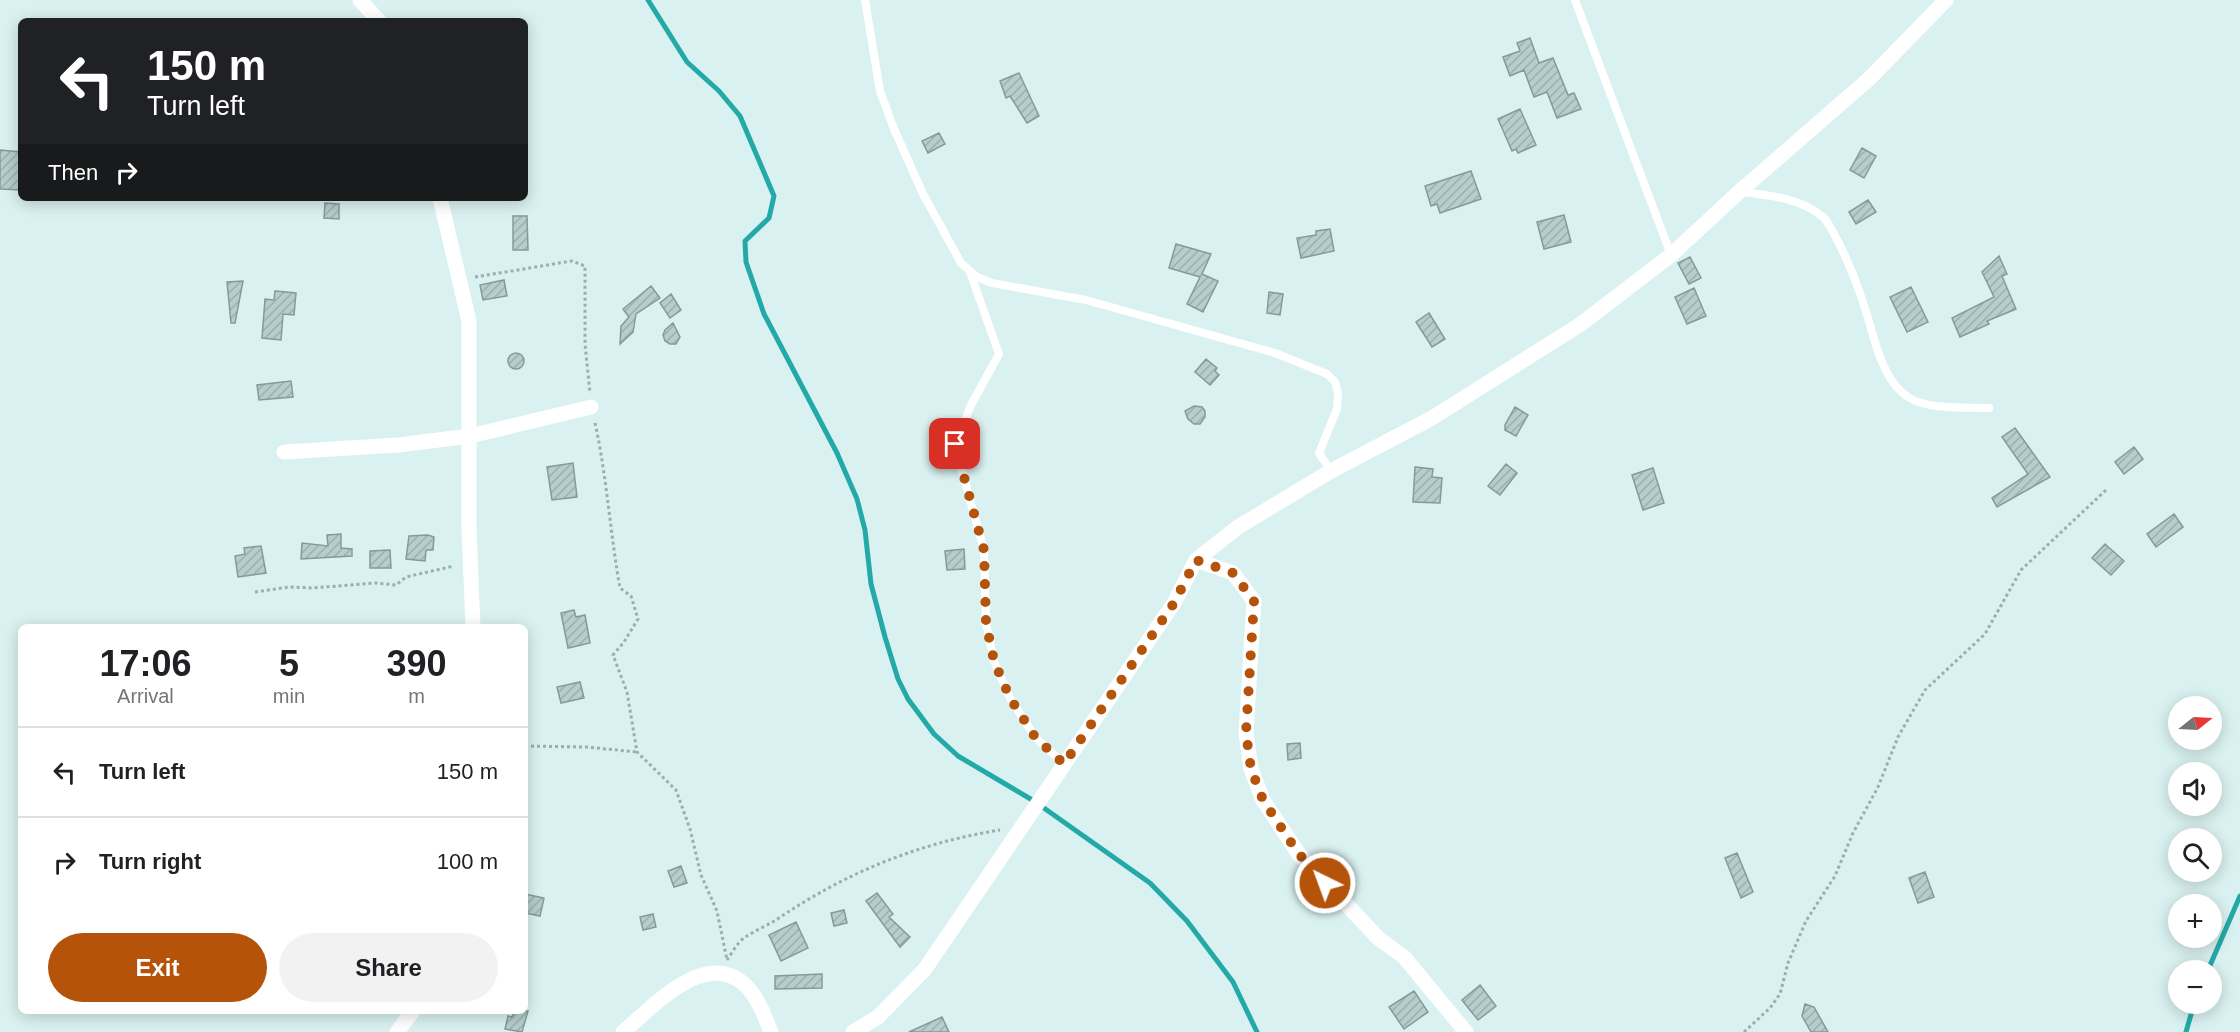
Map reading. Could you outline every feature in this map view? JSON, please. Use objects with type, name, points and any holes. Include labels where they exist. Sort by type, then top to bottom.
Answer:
[{"type":"street","points":[[360,0],[376,18]]},
{"type":"street","points":[[853,1032],[878,1017],[925,969],[1174,603],[1196,560],[1238,527],[1331,471],[1432,418],[1581,324],[1671,255],[1739,192],[1869,79],[1947,0]]},
{"type":"street","points":[[441,201],[469,321],[470,560],[473,624]]},
{"type":"street","points":[[284,452],[398,446],[470,436],[591,407]]},
{"type":"street","points":[[1196,560],[1233,573],[1254,601],[1246,733],[1251,769],[1263,800],[1298,853],[1378,938],[1404,957],[1466,1032]]},
{"type":"street","points":[[622,1032],[694,976],[728,967],[746,985],[763,1012],[771,1032]]},
{"type":"street","points":[[397,1032],[411,1014]]},
{"type":"lane","points":[[865,0],[880,91],[923,194],[961,263],[977,277],[992,283],[1086,300],[1275,353],[1327,374],[1335,382],[1338,393],[1337,409],[1319,453],[1331,471]]},
{"type":"lane","points":[[1575,0],[1671,255]]},
{"type":"lane","points":[[1739,192],[1774,195],[1802,204],[1824,218],[1839,243],[1864,299],[1879,357],[1890,378],[1908,398],[1930,405],[1989,408]]},
{"type":"lane","points":[[970,270],[999,354],[971,405],[955,444],[984,550],[986,623],[994,661],[1010,698],[1060,770]]},
{"type":"path","points":[[460,279],[572,261],[585,266],[585,344],[591,407],[604,461],[610,530],[620,588],[631,596],[638,619],[613,655],[627,692],[637,752],[676,790],[690,828],[701,875],[717,911],[728,967]]},
{"type":"path","points":[[1744,1032],[1770,1008],[1780,994],[1788,963],[1806,921],[1834,876],[1878,788],[1898,737],[1925,690],[1985,634],[2021,570],[2106,490]]},
{"type":"path","points":[[255,592],[289,587],[312,588],[376,583],[396,585],[406,577],[437,571],[470,560]]},
{"type":"path","points":[[528,746],[586,747],[637,752]]},
{"type":"path","points":[[728,967],[743,939],[802,902],[881,862],[958,836],[1019,829]]},
{"type":"building","points":[[1530,38],[1539,63],[1553,58],[1568,95],[1574,93],[1581,109],[1557,118],[1547,92],[1534,97],[1524,70],[1510,76],[1503,57],[1520,51],[1517,43]]},
{"type":"building","points":[[1019,73],[1039,116],[1027,123],[1010,96],[1006,98],[1000,81]]},
{"type":"building","points":[[1520,109],[1536,145],[1518,153],[1516,149],[1512,151],[1498,119]]},
{"type":"building","points":[[939,133],[945,144],[928,153],[922,141]]},
{"type":"building","points":[[1862,148],[1876,156],[1864,178],[1850,170]]},
{"type":"building","points":[[0,150],[18,152],[18,190],[0,189]]},
{"type":"building","points":[[1471,171],[1481,199],[1440,213],[1437,204],[1431,206],[1425,186]]},
{"type":"building","points":[[1868,200],[1876,212],[1856,224],[1849,212]]},
{"type":"building","points":[[325,203],[339,204],[339,219],[324,218]]},
{"type":"building","points":[[1564,215],[1571,242],[1544,249],[1537,222]]},
{"type":"building","points":[[513,216],[527,216],[528,250],[513,250]]},
{"type":"building","points":[[1330,229],[1334,251],[1301,258],[1297,238],[1316,235],[1316,231]]},
{"type":"building","points":[[1176,244],[1211,254],[1202,274],[1218,281],[1203,312],[1187,304],[1200,277],[1169,268]]},
{"type":"building","points":[[1999,256],[2007,274],[2002,276],[2016,309],[1987,321],[1989,324],[1960,337],[1952,318],[1994,297],[1982,272]]},
{"type":"building","points":[[1690,257],[1701,278],[1689,284],[1678,263]]},
{"type":"building","points":[[504,280],[507,296],[483,300],[480,285]]},
{"type":"building","points":[[243,281],[235,323],[231,323],[227,282]]},
{"type":"building","points":[[651,286],[660,298],[636,314],[633,332],[620,344],[621,326],[629,317],[623,309]]},
{"type":"building","points":[[1911,287],[1928,322],[1907,332],[1890,297]]},
{"type":"building","points":[[1694,288],[1706,316],[1687,324],[1675,297]]},
{"type":"building","points":[[275,291],[296,293],[294,315],[283,314],[281,340],[262,338],[265,299],[274,300]]},
{"type":"building","points":[[1269,292],[1283,294],[1280,315],[1267,313]]},
{"type":"building","points":[[671,294],[681,310],[670,318],[660,303]]},
{"type":"building","points":[[1429,313],[1445,339],[1432,347],[1416,322]]},
{"type":"building","points":[[673,323],[680,337],[676,344],[670,344],[665,341],[663,335]]},
{"type":"building","points":[[516,353],[524,361],[516,369],[508,361]]},
{"type":"building","points":[[1206,359],[1217,368],[1215,371],[1219,375],[1210,385],[1195,372]]},
{"type":"building","points":[[291,381],[293,397],[259,400],[257,385]]},
{"type":"building","points":[[1194,406],[1202,407],[1205,411],[1205,417],[1200,424],[1194,424],[1188,419],[1185,411]]},
{"type":"building","points":[[1515,407],[1528,415],[1516,436],[1505,430],[1505,425]]},
{"type":"building","points":[[2015,428],[2050,477],[1997,507],[1992,498],[2028,474],[2002,437]]},
{"type":"building","points":[[2134,447],[2143,459],[2124,474],[2115,462]]},
{"type":"building","points":[[573,463],[577,497],[552,500],[547,467]]},
{"type":"building","points":[[1506,464],[1517,473],[1500,495],[1488,486]]},
{"type":"building","points":[[1415,467],[1433,469],[1432,477],[1442,478],[1440,503],[1413,502]]},
{"type":"building","points":[[1653,468],[1664,503],[1643,510],[1632,475]]},
{"type":"building","points":[[2174,514],[2183,527],[2156,547],[2147,534]]},
{"type":"building","points":[[341,534],[341,548],[352,549],[352,556],[301,559],[302,543],[328,546],[327,535]]},
{"type":"building","points":[[409,536],[434,537],[433,550],[426,550],[425,561],[406,559]]},
{"type":"building","points":[[2105,544],[2124,561],[2111,575],[2092,558]]},
{"type":"building","points":[[261,546],[266,573],[238,577],[235,556],[245,554],[244,548]]},
{"type":"building","points":[[964,549],[965,569],[947,570],[945,551]]},
{"type":"building","points":[[390,550],[391,568],[370,568],[370,551]]},
{"type":"building","points":[[574,610],[576,617],[585,615],[590,643],[568,648],[561,613]]},
{"type":"building","points":[[580,682],[584,698],[561,703],[557,687]]},
{"type":"building","points":[[1300,743],[1301,758],[1288,760],[1287,744]]},
{"type":"building","points":[[1737,853],[1753,892],[1741,898],[1725,858]]},
{"type":"building","points":[[681,866],[687,883],[674,887],[668,871]]},
{"type":"building","points":[[1925,872],[1934,897],[1918,903],[1909,878]]},
{"type":"building","points":[[877,893],[893,914],[889,917],[910,937],[900,947],[866,901]]},
{"type":"building","points":[[528,895],[544,898],[540,916],[528,914]]},
{"type":"building","points":[[844,910],[847,923],[834,926],[831,913]]},
{"type":"building","points":[[653,914],[656,927],[643,930],[640,917]]},
{"type":"building","points":[[796,922],[808,948],[781,961],[769,935]]},
{"type":"building","points":[[822,974],[822,988],[775,989],[775,976]]},
{"type":"building","points":[[1480,985],[1496,1006],[1478,1020],[1462,1000]]},
{"type":"building","points":[[1414,991],[1428,1012],[1404,1029],[1389,1007]]},
{"type":"building","points":[[1805,1004],[1814,1007],[1828,1032],[1811,1032],[1802,1016]]},
{"type":"building","points":[[513,1014],[527,1014],[522,1032],[505,1029],[508,1016],[512,1017]]},
{"type":"building","points":[[942,1017],[949,1032],[909,1032]]},
{"type":"waterway","points":[[648,0],[687,62],[719,91],[740,116],[774,196],[769,218],[745,241],[746,262],[764,314],[837,453],[857,499],[865,530],[871,584],[898,679],[908,699],[934,734],[958,756],[1034,801],[1150,883],[1187,921],[1233,982],[1257,1032]]},
{"type":"waterway","points":[[2212,960],[2240,896]]},
{"type":"waterway","points":[[2186,1032],[2191,1014]]},
{"type":"route","points":[[955,444],[984,550],[986,623],[994,661],[1010,698],[1035,737],[1064,764],[1174,603],[1196,560],[1233,573],[1254,601],[1246,733],[1251,769],[1263,800],[1298,853],[1325,883]]}]
